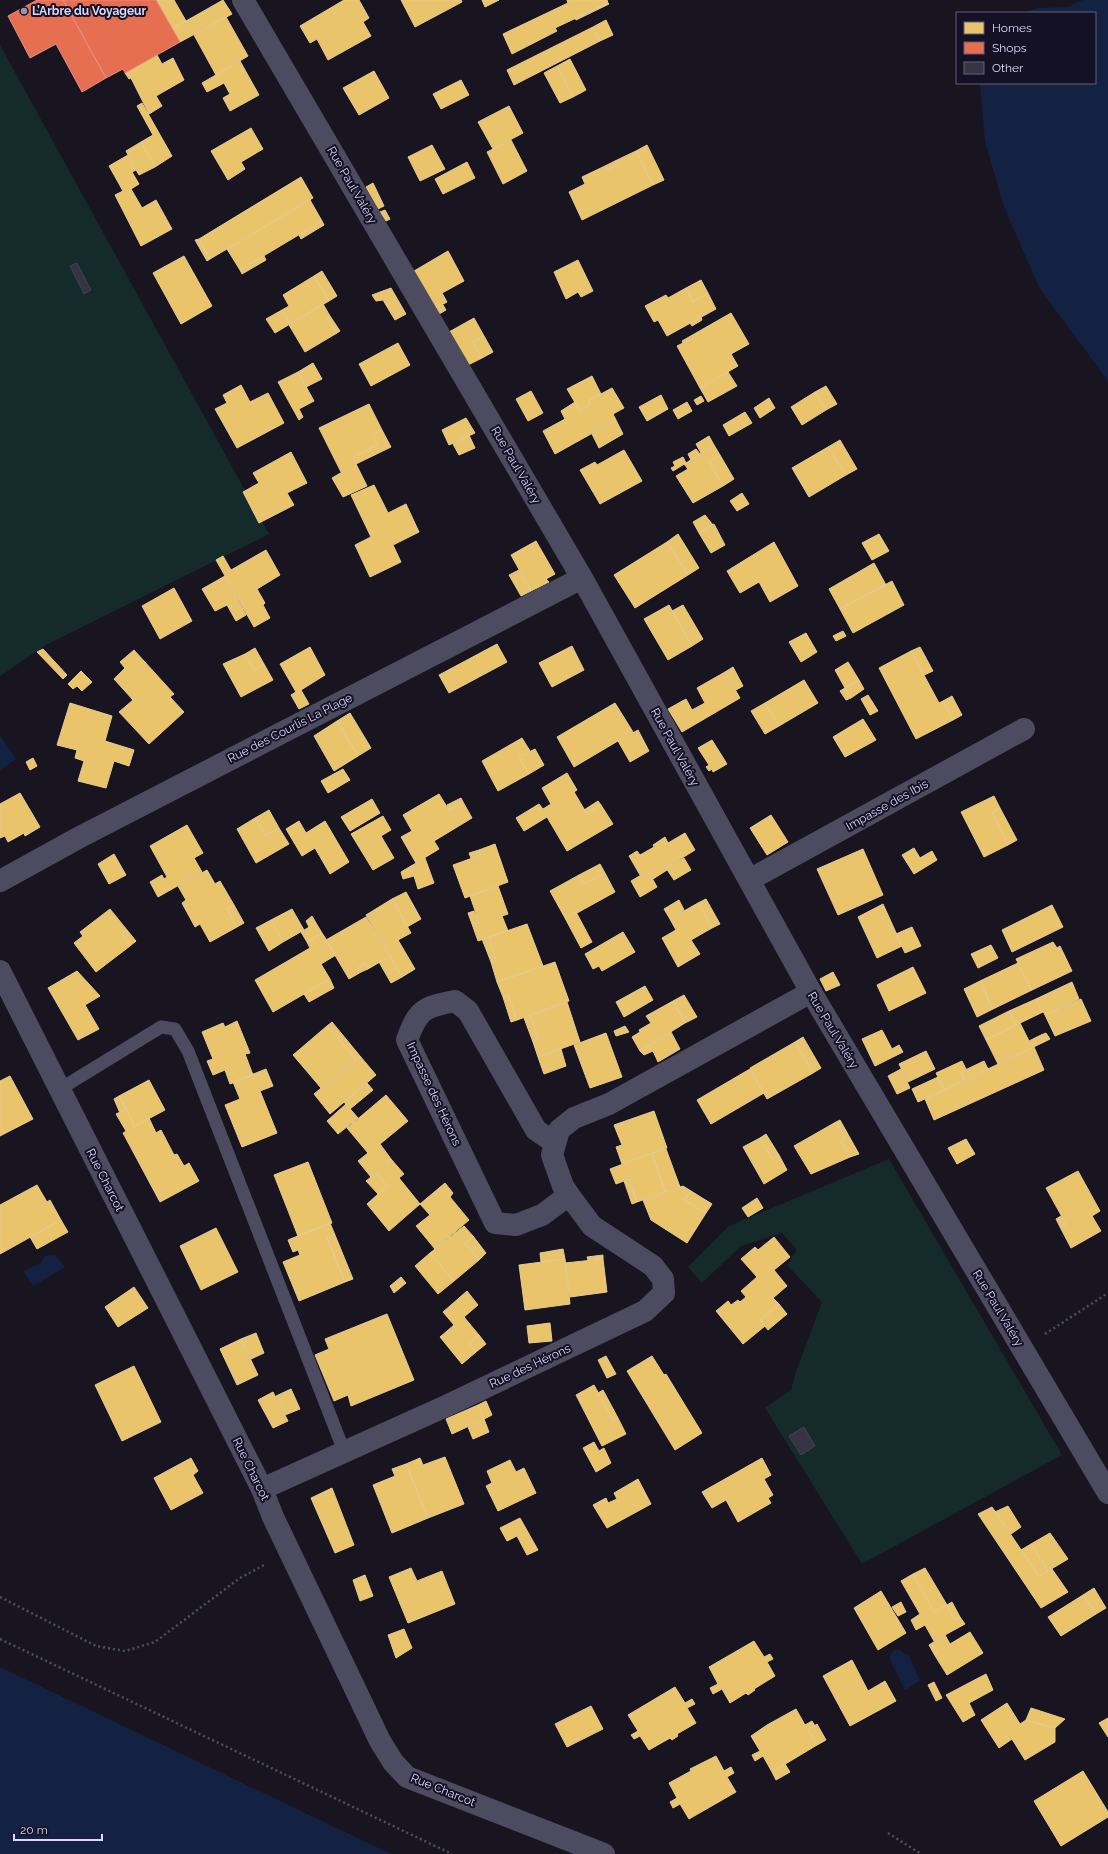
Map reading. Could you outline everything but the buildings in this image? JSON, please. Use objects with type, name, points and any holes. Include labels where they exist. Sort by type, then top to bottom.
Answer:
[{"type":"street","name":"Rue Paul Valéry","points":[[243,0],[582,578],[811,992],[1108,1493]]},
{"type":"street","name":"Rue des Courlis La Plage","points":[[0,881],[80,837],[582,578]]},
{"type":"street","name":"Impasse des Ibis","points":[[749,880],[1024,729]]},
{"type":"street","name":"Rue Charcot","points":[[0,971],[262,1489],[289,1551],[380,1741],[393,1762],[407,1777],[604,1854]]},
{"type":"street","points":[[569,1195],[563,1186],[552,1155],[559,1130],[574,1118],[609,1104],[811,992]]},
{"type":"street","name":"Impasse des Hérons","points":[[555,1143],[536,1130],[468,1011],[455,1001],[427,1007],[414,1021],[407,1040],[496,1223],[516,1225],[542,1214],[569,1195]]},
{"type":"street","name":"Rue des Hérons","points":[[262,1489],[446,1406],[645,1311],[664,1293],[663,1279],[653,1266],[592,1226],[569,1195]]},
{"type":"lane","points":[[60,1089],[161,1027],[175,1030],[188,1051],[344,1451]]},
{"type":"path","points":[[1022,1349],[1108,1293]]},
{"type":"path","points":[[0,1597],[96,1646],[125,1651],[154,1642],[240,1578],[289,1551]]},
{"type":"path","points":[[0,1639],[452,1854]]},
{"type":"path","points":[[888,1832],[921,1854]]},
{"type":"green space","points":[[0,45],[269,534],[46,645],[0,676]]},
{"type":"green space","points":[[889,1159],[1062,1455],[862,1564],[765,1408],[791,1390],[796,1371],[822,1302],[787,1265],[797,1250],[782,1233],[741,1246],[702,1283],[688,1267],[729,1226]]},
{"type":"water","points":[[1083,0],[1108,0],[1108,381],[1040,289],[1004,207],[985,141],[980,84],[1096,84],[1096,12],[1025,12],[1038,8],[1068,7]]},
{"type":"water","points":[[0,735],[16,759],[0,770]]},
{"type":"water","points":[[55,1255],[65,1267],[33,1286],[23,1271],[41,1263],[45,1256]]},
{"type":"water","points":[[895,1650],[900,1650],[905,1654],[908,1654],[920,1681],[905,1690],[890,1660],[891,1653]]},
{"type":"water","points":[[0,1667],[391,1854],[0,1854]]},
{"type":"place","name":"L’Arbre du Voyageur","points":[[24,11]]}]
